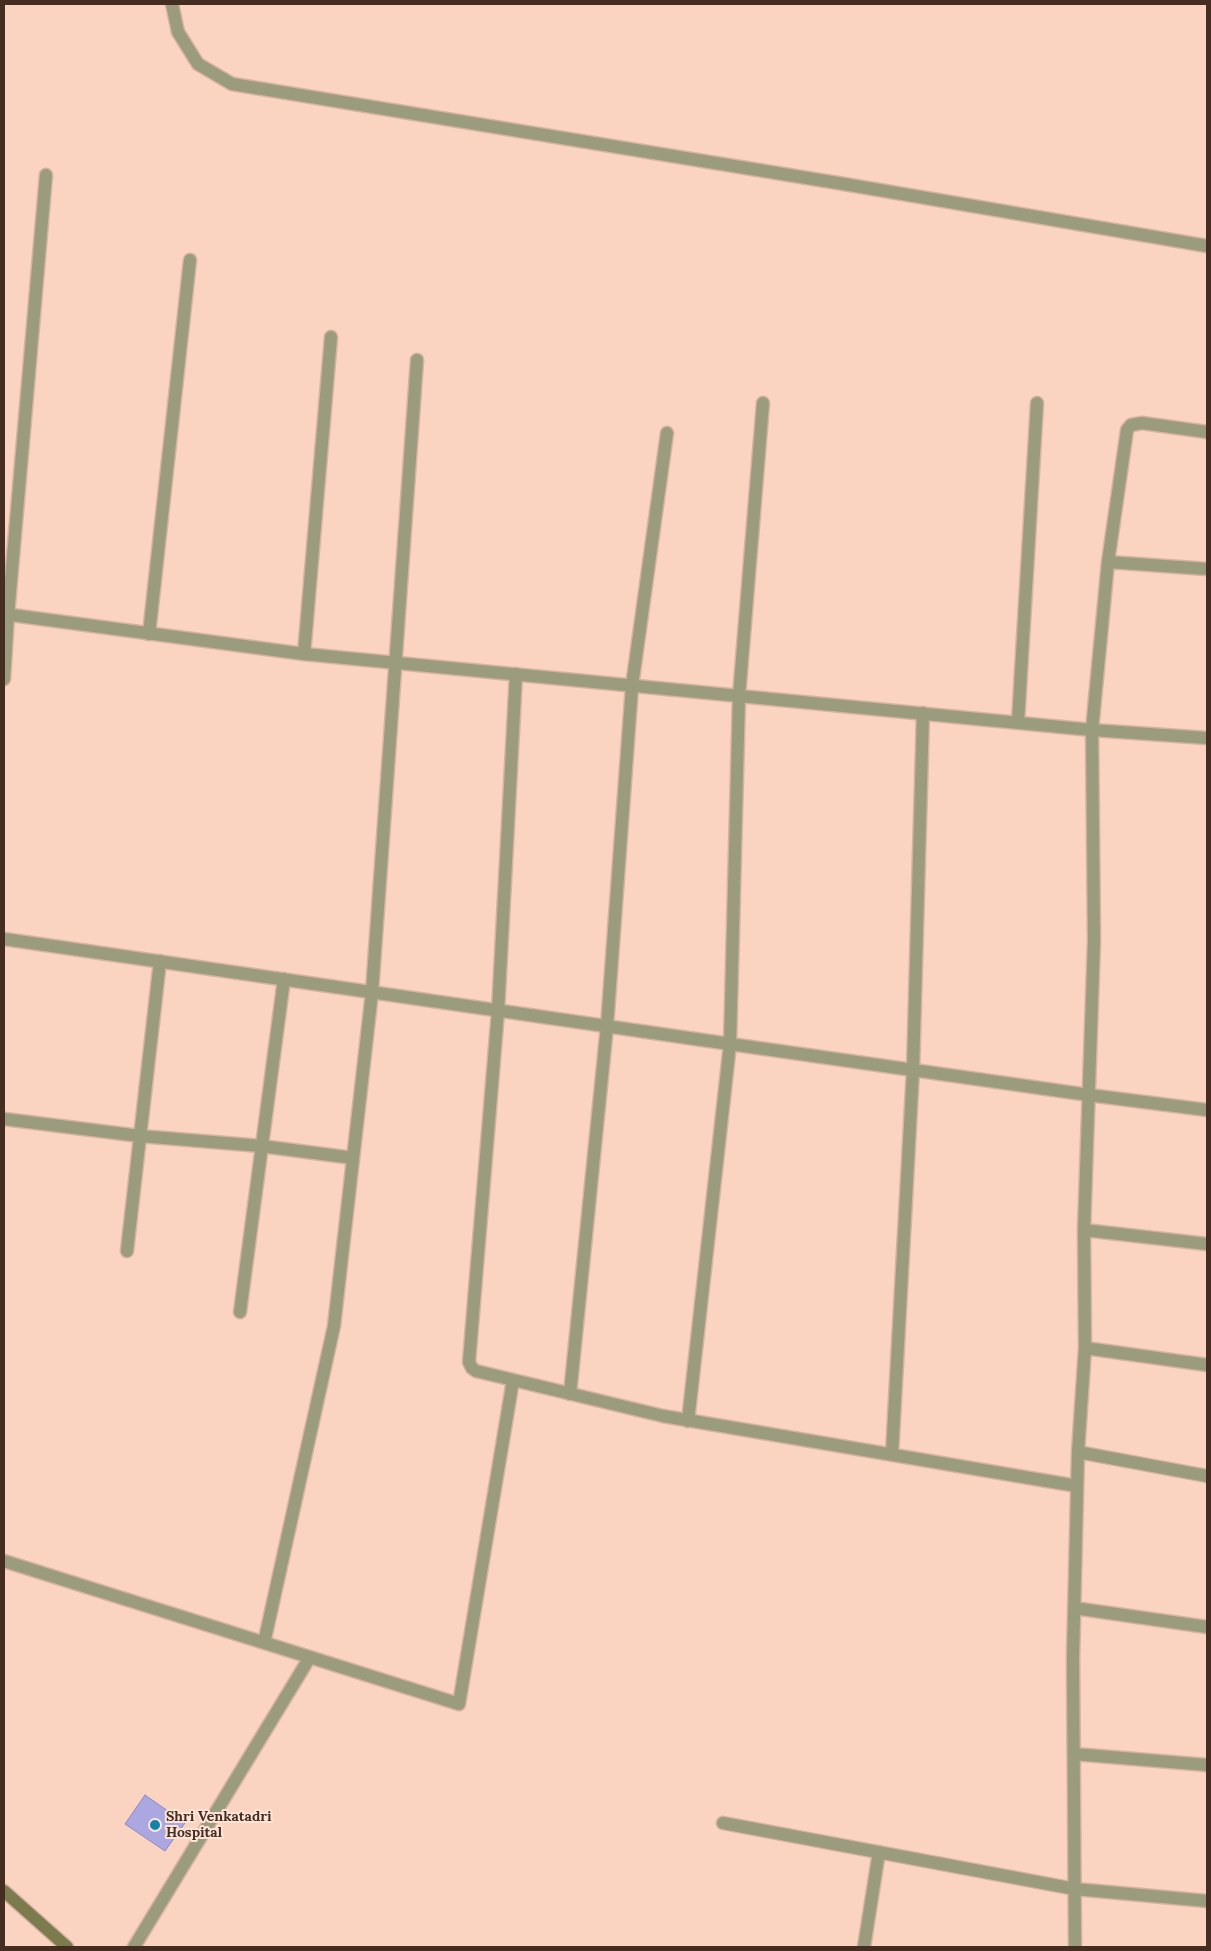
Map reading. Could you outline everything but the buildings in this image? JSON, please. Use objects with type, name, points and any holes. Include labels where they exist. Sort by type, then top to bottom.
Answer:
[{"type":"main road","points":[[4,1891],[67,1947]]},
{"type":"street","points":[[172,4],[178,32],[198,64],[232,84],[850,184],[1207,246]]},
{"type":"street","points":[[4,679],[6,614],[46,175]]},
{"type":"street","points":[[149,634],[190,260]]},
{"type":"street","points":[[304,654],[330,337]]},
{"type":"street","points":[[264,1643],[334,1326],[372,992],[397,663],[417,360]]},
{"type":"street","points":[[688,1421],[730,1044],[739,696],[763,403]]},
{"type":"street","points":[[1018,722],[1036,403]]},
{"type":"street","points":[[1075,1947],[1074,1608],[1078,1452],[1085,1348],[1084,1230],[1094,941],[1092,730],[1108,562],[1127,430],[1131,425],[1142,423],[1207,432]]},
{"type":"street","points":[[570,1394],[607,1026],[632,686],[667,433]]},
{"type":"street","points":[[1108,562],[1207,569]]},
{"type":"street","points":[[6,614],[304,654],[1092,730],[1207,738]]},
{"type":"street","points":[[516,674],[498,1010],[469,1362],[472,1368],[476,1371],[688,1421],[1077,1486]]},
{"type":"street","points":[[892,1454],[913,1070],[923,713]]},
{"type":"street","points":[[4,938],[730,1044],[1207,1110]]},
{"type":"street","points":[[127,1251],[160,961]]},
{"type":"street","points":[[240,1312],[284,979]]},
{"type":"street","points":[[4,1119],[140,1136],[261,1146],[353,1158]]},
{"type":"street","points":[[1084,1230],[1207,1244]]},
{"type":"street","points":[[1085,1348],[1207,1365]]},
{"type":"street","points":[[4,1561],[459,1704],[513,1380]]},
{"type":"street","points":[[1078,1452],[1207,1476]]},
{"type":"street","points":[[1074,1608],[1207,1626]]},
{"type":"street","points":[[134,1947],[310,1657]]},
{"type":"street","points":[[1074,1754],[1207,1765]]},
{"type":"street","points":[[723,1823],[1075,1889],[1207,1901]]},
{"type":"street","points":[[864,1947],[879,1852]]},
{"type":"place","name":"Shri Venkatadri Hospital","points":[[155,1825]]}]
